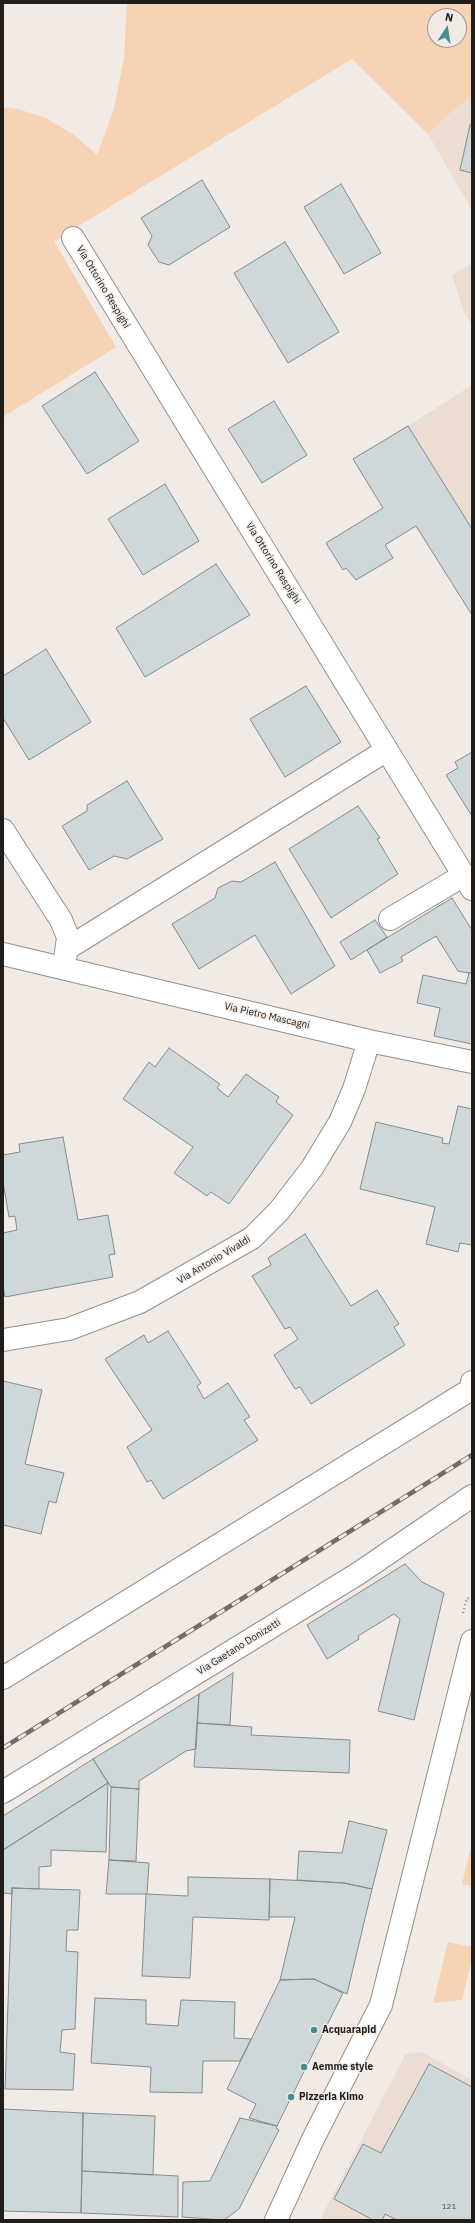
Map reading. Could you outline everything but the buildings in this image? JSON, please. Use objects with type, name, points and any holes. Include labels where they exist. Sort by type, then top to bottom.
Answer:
[{"type":"street","name":"Via Ottorino Respighi","points":[[73,238],[468,882]]},
{"type":"street","points":[[66,958],[387,750]]},
{"type":"street","points":[[3,830],[61,920],[68,937],[66,958]]},
{"type":"street","points":[[390,919],[468,882]]},
{"type":"street","name":"Via Pietro Mascagni","points":[[3,954],[66,958],[369,1041],[472,1062]]},
{"type":"street","name":"Via Antonio Vivaldi","points":[[3,1340],[69,1330],[140,1302],[252,1238],[279,1212],[312,1168],[340,1122],[354,1089],[369,1041]]},
{"type":"street","points":[[3,1678],[470,1390],[472,1382]]},
{"type":"street","name":"Via Gaetano Donizetti","points":[[3,1792],[359,1573],[472,1496]]},
{"type":"street","points":[[276,2220],[313,2139],[381,2005],[463,1715],[472,1641]]},
{"type":"shaded area","points":[[127,3],[472,3],[472,94],[428,134],[352,59],[54,241],[116,347],[3,417],[3,107],[18,109],[46,118],[74,135],[97,155],[114,109],[124,57]]},
{"type":"shaded area","points":[[472,94],[472,210],[428,134]]},
{"type":"shaded area","points":[[472,263],[472,325],[464,312],[452,275]]},
{"type":"shaded area","points":[[472,385],[472,529],[408,426]]},
{"type":"shaded area","points":[[472,1843],[472,1886],[462,1884]]},
{"type":"shaded area","points":[[448,1942],[472,1947],[472,1959],[462,2000],[433,2003]]},
{"type":"shaded area","points":[[422,2052],[472,2080],[472,2220],[320,2220],[405,2055]]},
{"type":"railway","points":[[3,1748],[472,1455]]},
{"type":"place","name":"Acquarapid","points":[[314,2030]]},
{"type":"place","name":"Aemme style","points":[[304,2067]]},
{"type":"place","name":"Pizzeria Kimo","points":[[291,2097]]}]
